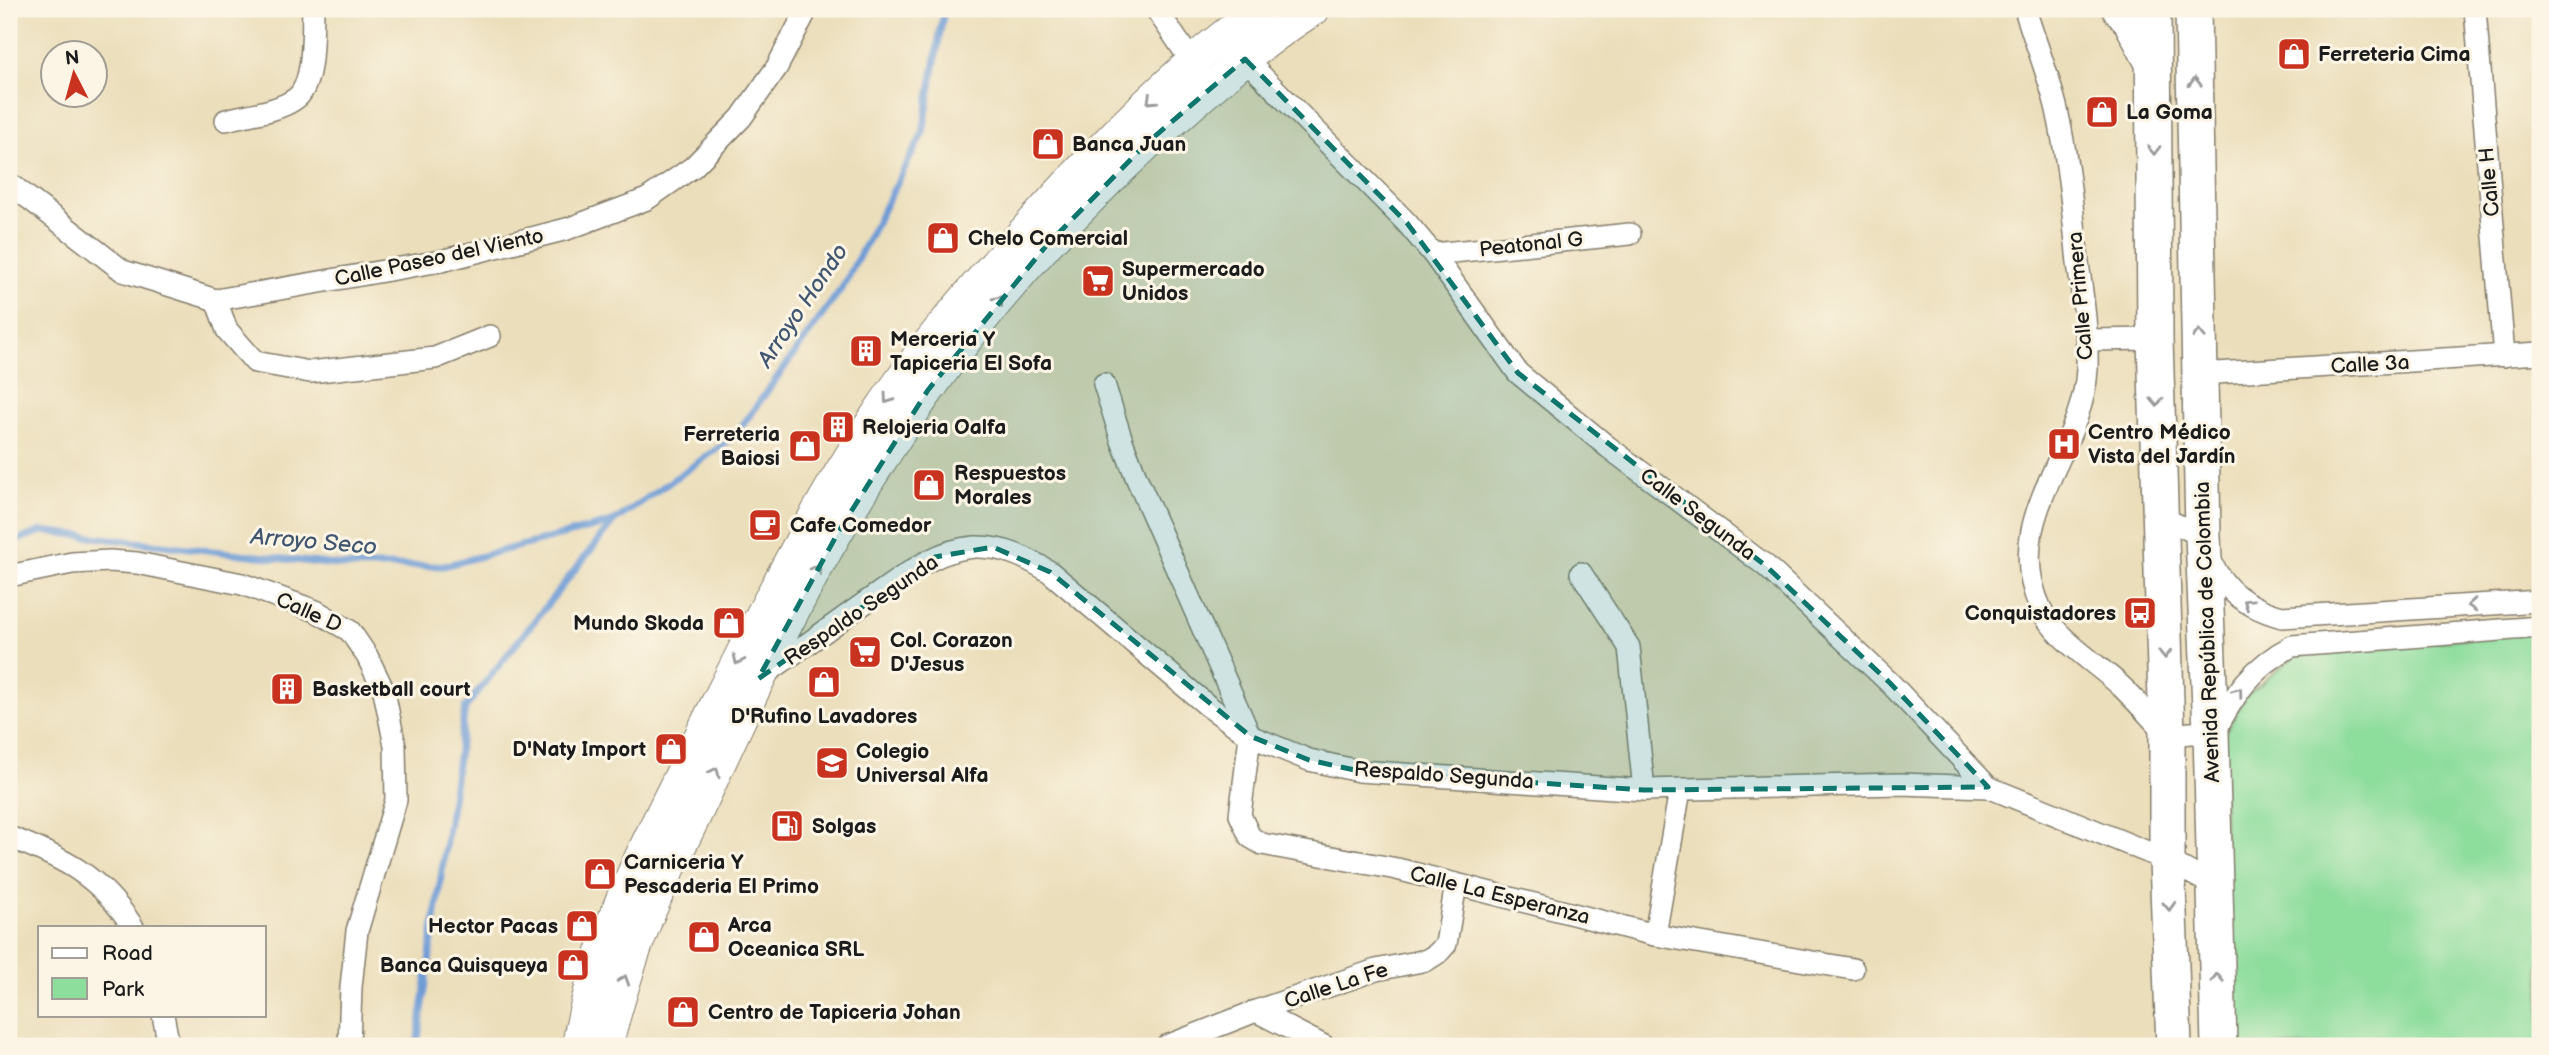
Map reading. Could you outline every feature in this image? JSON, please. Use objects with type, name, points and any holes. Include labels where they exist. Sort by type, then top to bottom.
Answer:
[{"type":"main road","points":[[578,1046],[597,964],[614,914],[635,866],[745,643],[865,433],[909,369],[959,305],[1128,121],[1191,62],[1259,9]]},
{"type":"main road","points":[[606,1046],[640,933],[758,679],[846,518],[929,390],[1008,289],[1046,246],[1147,143],[1245,59],[1314,9]]},
{"type":"main road","points":[[2120,9],[2131,22],[2154,64]]},
{"type":"main road","name":"Avenida República de Colombia","points":[[2153,9],[2155,339],[2174,1046]]},
{"type":"main road","name":"Avenida República de Colombia","points":[[2195,14],[2203,536],[2211,732],[2218,1046]]},
{"type":"street","points":[[226,120],[284,105],[297,98],[306,88],[313,9]]},
{"type":"street","name":"Calle Paseo del Viento","points":[[9,183],[124,271],[216,300],[441,261],[567,229],[648,199],[693,167],[741,118],[776,67],[807,9]]},
{"type":"street","points":[[1156,9],[1211,88]]},
{"type":"street","name":"Calle Primera","points":[[2025,9],[2057,109],[2070,192],[2087,340],[2087,373],[2077,412],[2038,508],[2029,541],[2031,575],[2040,609],[2063,636],[2122,688],[2167,735]]},
{"type":"street","name":"Calle H","points":[[2475,9],[2504,356]]},
{"type":"street","name":"Calle Segunda","points":[[1245,59],[1407,223],[1433,254],[1518,373],[1608,447],[1766,566],[1890,683],[1988,787],[2167,860],[2215,886]]},
{"type":"street","name":"Peatonal G","points":[[1433,254],[1630,234]]},
{"type":"street","points":[[216,300],[227,330],[255,362],[310,372],[435,358],[490,335]]},
{"type":"street","points":[[2087,340],[2155,339]]},
{"type":"street","name":"Calle 3a","points":[[2200,374],[2540,353]]},
{"type":"street","points":[[1104,384],[1137,479],[1250,736]]},
{"type":"street","points":[[2160,517],[2203,536],[2208,560],[2224,583],[2243,601],[2259,611],[2282,617],[2540,600]]},
{"type":"street","name":"Respaldo Segunda","points":[[758,679],[935,558],[973,547],[993,547],[1030,559],[1050,572],[1208,706],[1250,736],[1309,760],[1359,771],[1644,790],[1900,784],[1988,787]]},
{"type":"street","name":"Calle D","points":[[9,576],[72,563],[110,561],[147,565],[242,584],[316,611],[350,631],[367,656],[384,691],[395,746],[396,800],[358,931],[351,987],[349,1046]]},
{"type":"street","points":[[1581,573],[1629,648],[1644,790]]},
{"type":"street","points":[[2167,735],[2215,731],[2234,694],[2257,669],[2292,646],[2540,627]]},
{"type":"street","name":"Calle La Esperanza","points":[[1250,736],[1241,790],[1240,815],[1250,837],[1262,844],[1397,869],[1655,935],[1853,968]]},
{"type":"street","points":[[1655,935],[1680,790]]},
{"type":"street","points":[[9,837],[50,853],[89,876],[121,908],[132,926]]},
{"type":"street","name":"Calle La Fe","points":[[1180,1044],[1256,1011],[1376,970],[1427,960],[1446,944],[1456,884]]},
{"type":"street","points":[[1256,1011],[1324,1046]]},
{"type":"street","points":[[163,1016],[169,1046]]},
{"type":"highlighted area","points":[[1245,59],[1407,223],[1518,373],[1766,566],[1890,683],[1988,787],[1644,790],[1359,771],[1309,760],[1250,736],[1050,572],[993,547],[935,557],[758,679],[840,529],[928,390],[1046,246],[1147,143]]},
{"type":"green space","points":[[2540,630],[2540,1046],[2229,1046],[2222,738],[2245,697],[2295,656]]},
{"type":"waterway","name":"Arroyo Hondo","points":[[417,1046],[465,708],[613,522],[734,437],[844,285],[923,133],[944,9]]},
{"type":"waterway","name":"Arroyo Seco","points":[[9,543],[42,531],[345,566],[443,566],[613,522]]},
{"type":"place","name":"Ferreteria Cima","points":[[2294,54]]},
{"type":"place","name":"La Goma","points":[[2102,112]]},
{"type":"place","name":"Banca Juan","points":[[1048,144]]},
{"type":"place","name":"Chelo Comercial","points":[[943,238]]},
{"type":"place","name":"Supermercado Unidos","points":[[1098,281]]},
{"type":"place","name":"Merceria Y Tapiceria El Sofa","points":[[866,351]]},
{"type":"place","name":"Relojeria Oalfa","points":[[838,427]]},
{"type":"place","name":"Centro Médico Vista del Jardín","points":[[2064,444]]},
{"type":"place","name":"Ferreteria Baiosi","points":[[805,446]]},
{"type":"place","name":"Respuestos Morales","points":[[929,485]]},
{"type":"place","name":"Cafe Comedor","points":[[765,525]]},
{"type":"place","name":"Conquistadores","points":[[2140,613]]},
{"type":"place","name":"Mundo Skoda","points":[[729,623]]},
{"type":"place","name":"Col. Corazon D'Jesus","points":[[865,652]]},
{"type":"place","name":"D'Rufino Lavadores","points":[[824,682]]},
{"type":"place","name":"Basketball court","points":[[287,689]]},
{"type":"place","name":"D'Naty Import","points":[[671,749]]},
{"type":"place","name":"Colegio Universal Alfa","points":[[832,763]]},
{"type":"place","name":"Solgas","points":[[787,826]]},
{"type":"place","name":"Carniceria Y Pescaderia El Primo","points":[[600,874]]},
{"type":"place","name":"Hector Pacas","points":[[582,926]]},
{"type":"place","name":"Arca Oceanica SRL","points":[[704,937]]},
{"type":"place","name":"Banca Quisqueya","points":[[573,965]]},
{"type":"place","name":"Centro de Tapiceria Johan","points":[[683,1012]]}]
